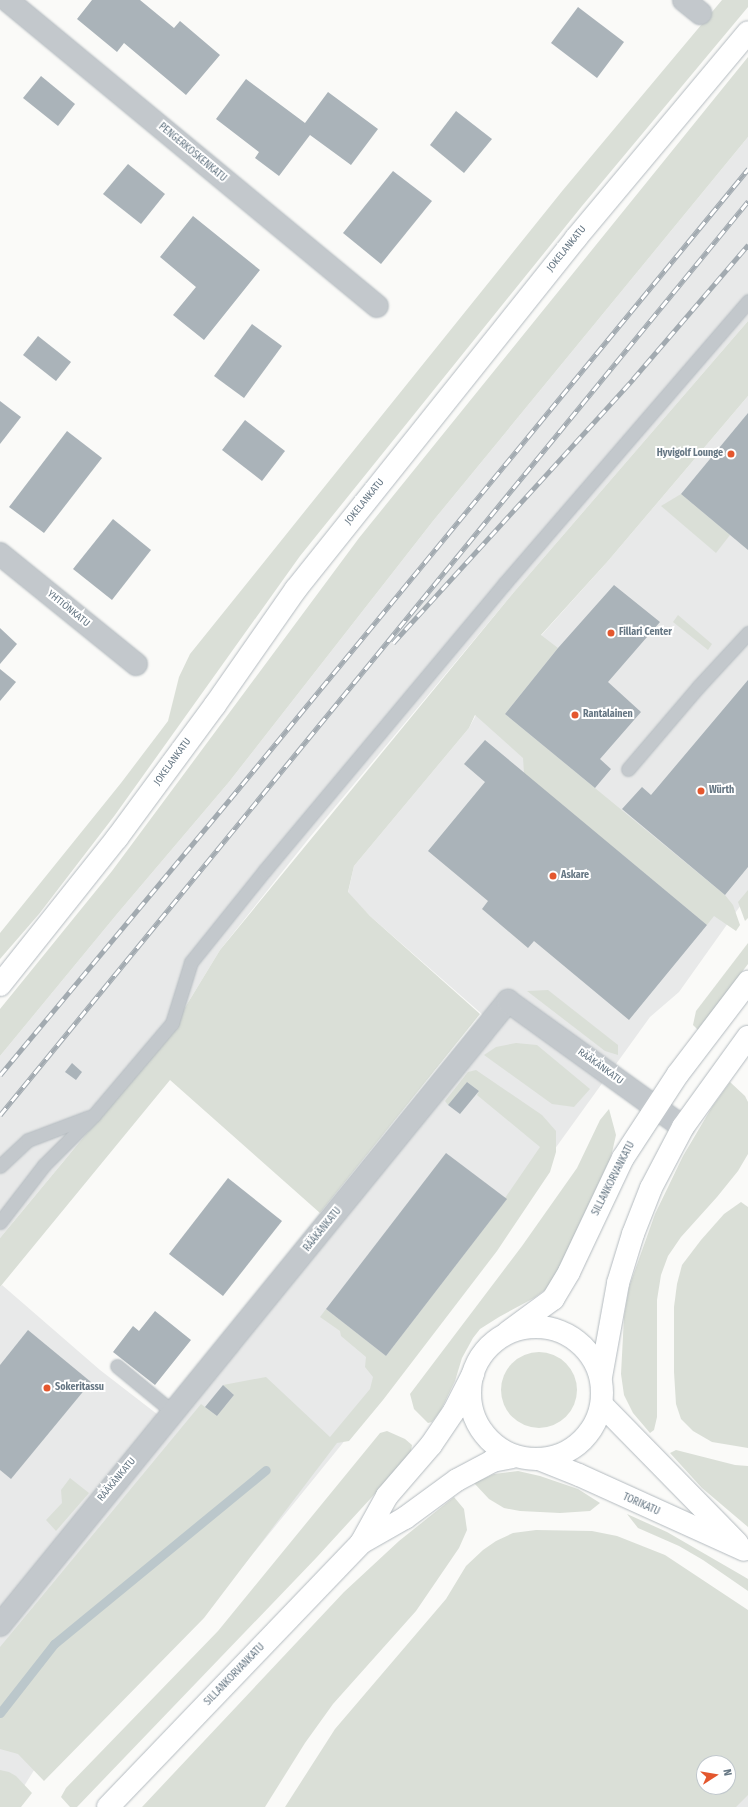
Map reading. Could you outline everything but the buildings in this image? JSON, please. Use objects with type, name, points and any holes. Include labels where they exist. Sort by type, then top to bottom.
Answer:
[{"type":"main road","name":"JOKELANKATU","points":[[0,985],[117,838],[215,705],[296,589],[576,238],[748,32]]},
{"type":"main road","name":"SILLANKORVANKATU","points":[[508,1332],[553,1299],[569,1272],[623,1158],[656,1107],[748,982]]},
{"type":"main road","points":[[600,1382],[618,1283],[633,1234],[651,1188],[683,1127],[748,1037]]},
{"type":"main road","points":[[531,1326],[550,1327],[573,1336],[583,1344],[594,1358],[600,1382],[602,1405],[595,1426],[585,1438],[573,1448],[561,1455],[539,1459],[512,1457],[496,1447],[485,1437],[475,1417],[471,1398],[473,1374],[479,1358],[496,1340],[508,1332],[531,1326]]},
{"type":"main road","name":"SILLANKORVANKATU","points":[[108,1807],[361,1542],[387,1496],[431,1445],[454,1410],[473,1374]]},
{"type":"main road","name":"TORIKATU","points":[[602,1405],[746,1552]]},
{"type":"main road","name":"SILLANKORVANKATU","points":[[361,1542],[405,1518],[457,1480],[492,1461],[512,1457]]},
{"type":"main road","name":"TORIKATU","points":[[539,1459],[579,1475],[746,1552]]},
{"type":"street","name":"PENGERKOSKENKATU","points":[[7,0],[378,306]]},
{"type":"street","points":[[684,0],[700,13]]},
{"type":"street","name":"YHTIÖNKATU","points":[[0,554],[136,664]]},
{"type":"street","name":"RÄÄKÄNKATU","points":[[0,1625],[56,1554],[174,1413],[508,1001],[683,1127]]},
{"type":"lane","points":[[0,1222],[44,1165],[94,1115],[172,1023],[191,962],[265,870],[504,584],[748,301]]},
{"type":"lane","points":[[628,769],[698,687],[748,633]]},
{"type":"lane","points":[[0,1166],[28,1140],[94,1115]]},
{"type":"lane","points":[[117,1366],[174,1413]]},
{"type":"shaded area","points":[[722,0],[748,0],[748,7],[582,206],[300,556],[115,815],[39,914],[0,959],[0,933],[121,783],[168,721],[179,677],[190,654],[563,190]]},
{"type":"shaded area","points":[[748,57],[748,137],[433,521],[229,782],[117,914],[0,1056],[0,1009],[112,871],[359,538]]},
{"type":"shaded area","points":[[748,137],[748,321],[514,592],[310,837],[220,950],[175,1024],[0,1238],[0,1056],[117,914],[229,782],[433,521]]},
{"type":"shaded area","points":[[748,321],[748,396],[608,561],[541,635],[558,648],[505,714],[725,895],[733,905],[740,925],[736,931],[714,916],[707,925],[524,773],[523,758],[475,715],[469,728],[354,866],[348,892],[370,916],[480,1014],[320,1213],[170,1080],[0,1287],[0,1238],[175,1024],[220,950],[514,592]]},
{"type":"shaded area","points":[[748,396],[748,895],[679,992],[650,1017],[549,1157],[461,1288],[342,1444],[213,1603],[41,1759],[11,1807],[0,1807],[0,1287],[2,1285],[100,1370],[166,1421],[491,1022],[370,916],[348,893],[354,866],[469,728],[485,698],[608,561]]},
{"type":"shaded area","points":[[681,494],[730,535],[716,553],[661,506]]},
{"type":"shaded area","points":[[678,615],[712,644],[708,650],[673,622]]},
{"type":"shaded area","points":[[748,890],[748,918],[745,921],[738,902]]},
{"type":"shaded area","points":[[748,943],[748,964],[698,1030],[693,1025],[696,1011]]},
{"type":"shaded area","points":[[548,990],[618,1045],[618,1055],[605,1051],[527,991]]},
{"type":"shaded area","points":[[516,1043],[537,1045],[590,1089],[574,1107],[552,1104],[484,1055],[496,1047]]},
{"type":"shaded area","points":[[476,1070],[542,1115],[556,1131],[556,1152],[550,1172],[497,1251],[383,1400],[349,1441],[337,1443],[204,1618],[44,1781],[18,1754],[0,1749],[0,1647],[201,1404],[217,1416],[234,1395],[223,1385],[266,1377],[330,1437],[370,1389],[373,1377],[365,1367],[366,1357],[341,1336],[340,1331],[320,1317],[326,1309],[386,1356],[506,1200],[505,1198],[540,1147],[477,1095],[479,1091],[467,1082],[448,1105],[445,1101],[468,1072]]},
{"type":"shaded area","points":[[730,1082],[745,1096],[748,1102],[748,1154],[738,1171],[681,1237],[668,1256],[661,1275],[657,1300],[657,1417],[654,1430],[650,1433],[633,1413],[624,1395],[621,1374],[624,1317],[629,1287],[655,1214],[683,1156],[712,1107]]},
{"type":"shaded area","points":[[609,1109],[616,1135],[611,1157],[553,1280],[545,1290],[534,1298],[480,1329],[473,1338],[462,1358],[455,1381],[441,1410],[432,1422],[428,1423],[414,1409],[410,1394],[522,1246],[577,1168],[600,1120]]},
{"type":"shaded area","points":[[741,1202],[748,1207],[748,1448],[712,1442],[693,1431],[681,1419],[676,1404],[674,1372],[674,1307],[677,1284],[682,1265],[701,1240],[724,1214]]},
{"type":"shaded area","points":[[539,1352],[553,1355],[566,1363],[574,1376],[577,1390],[574,1404],[566,1417],[553,1425],[539,1428],[525,1425],[512,1417],[504,1404],[501,1390],[504,1376],[512,1363],[525,1355]]},
{"type":"shaded area","points":[[387,1431],[405,1439],[412,1445],[411,1451],[393,1474],[317,1557],[77,1807],[70,1807],[61,1797],[66,1788],[218,1631],[380,1433]]},
{"type":"shaded area","points":[[676,1450],[735,1465],[748,1466],[748,1527],[702,1488],[670,1453]]},
{"type":"shaded area","points":[[518,1471],[540,1476],[578,1489],[600,1503],[590,1511],[560,1513],[520,1511],[504,1508],[489,1499],[474,1483],[494,1474]]},
{"type":"shaded area","points":[[70,1478],[89,1493],[56,1531],[46,1520],[62,1503],[61,1490]]},
{"type":"shaded area","points":[[454,1497],[464,1509],[467,1530],[459,1548],[416,1611],[333,1704],[305,1743],[265,1807],[142,1807],[344,1592],[399,1541]]},
{"type":"shaded area","points":[[627,1514],[667,1532],[748,1579],[748,1591],[703,1560],[679,1546],[638,1528]]},
{"type":"shaded area","points":[[536,1530],[592,1531],[617,1536],[665,1555],[748,1610],[748,1795],[736,1807],[285,1807],[335,1729],[446,1599],[466,1566],[483,1550],[496,1541],[513,1533]]},
{"type":"shaded area","points":[[0,1770],[9,1772],[16,1776],[32,1793],[21,1807],[0,1807]]},
{"type":"shaded area","points":[[748,1793],[748,1807],[735,1807]]},
{"type":"waterway","points":[[0,1713],[54,1644],[266,1470]]},
{"type":"railway","points":[[0,1075],[230,799],[748,169]]},
{"type":"railway","points":[[0,1115],[748,201]]},
{"type":"railway","points":[[393,643],[633,379],[748,245]]},
{"type":"place","name":"Hyvigolf Lounge","points":[[731,454]]},
{"type":"place","name":"Fillari Center","points":[[611,633]]},
{"type":"place","name":"Rantalainen","points":[[575,715]]},
{"type":"place","name":"Würth","points":[[701,791]]},
{"type":"place","name":"Askare","points":[[553,876]]},
{"type":"place","name":"Sokeritassu","points":[[47,1388]]}]
